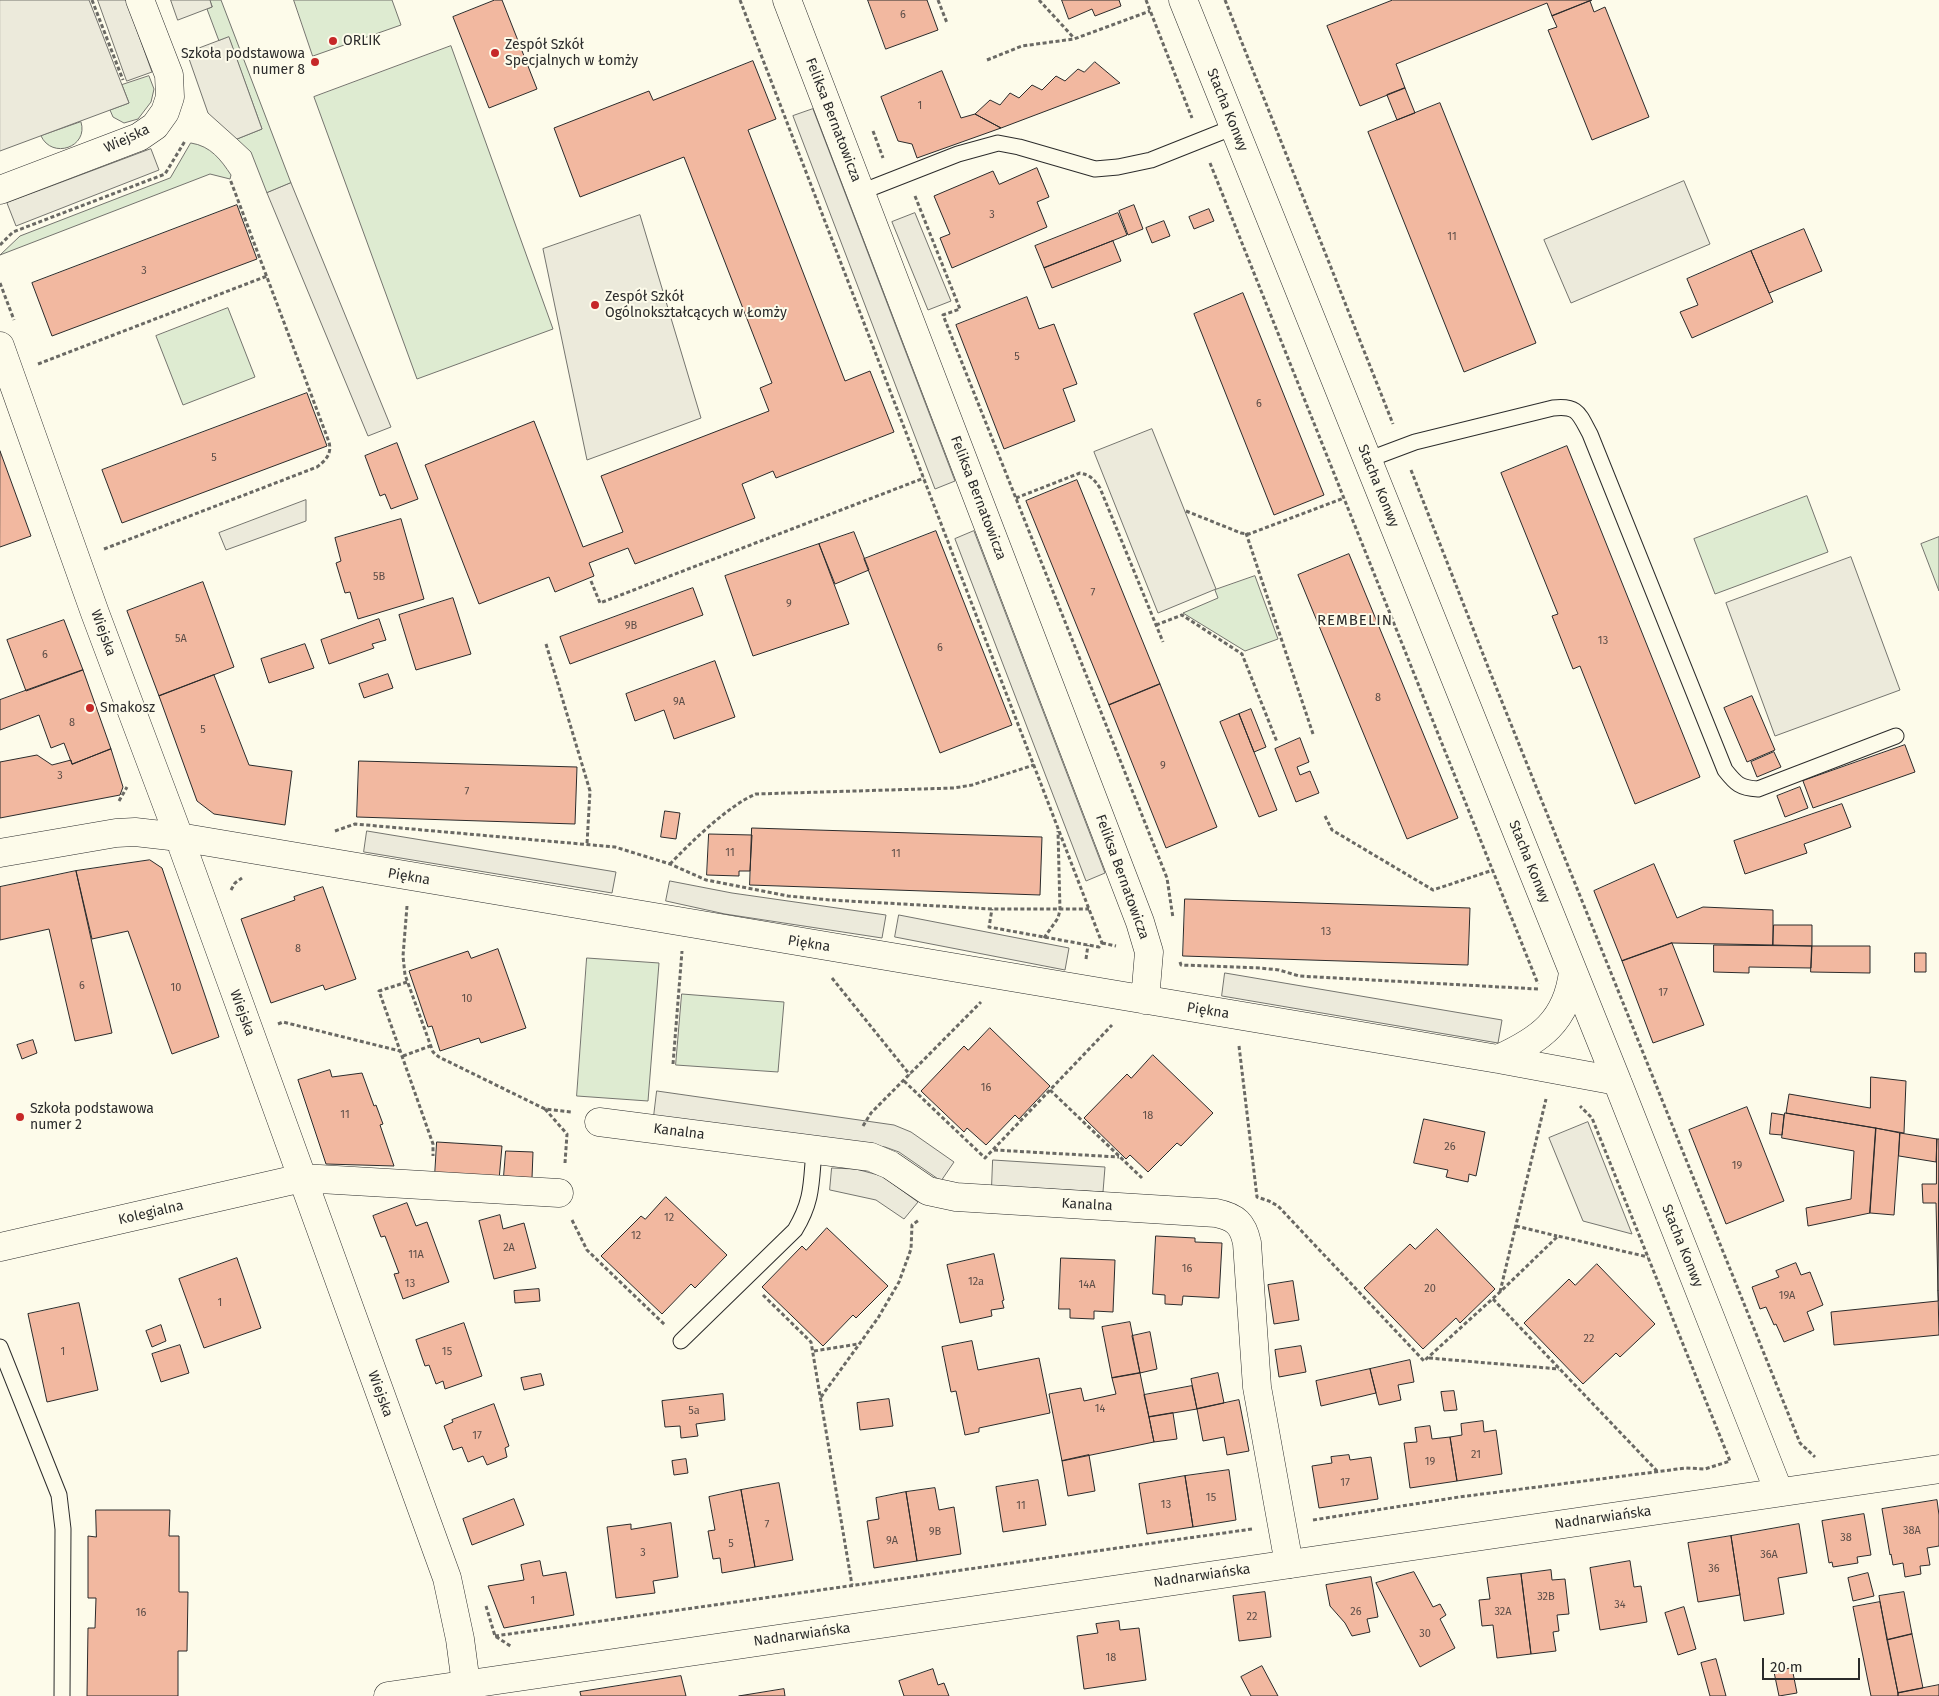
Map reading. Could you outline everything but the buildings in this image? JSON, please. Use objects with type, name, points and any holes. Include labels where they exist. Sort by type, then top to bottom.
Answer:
[{"type":"street","name":"Wiejska","points":[[0,190],[138,137],[155,126],[165,112],[170,97],[168,75],[140,0]]},
{"type":"street","name":"Feliksa Bernatowicza","points":[[787,0],[1140,922],[1149,952],[1145,1000]]},
{"type":"street","name":"Stacha Konwy","points":[[1183,0],[1617,1081],[1779,1492]]},
{"type":"street","name":"Wiejska","points":[[0,346],[95,613],[179,837],[447,1578],[460,1639],[466,1684]]},
{"type":"street","name":"Piękna","points":[[0,853],[116,833],[135,832],[179,837],[1498,1059],[1617,1081]]},
{"type":"street","points":[[1498,1059],[1531,1043],[1551,1025],[1565,1002],[1575,978]]},
{"type":"street","name":"Kanalna","points":[[598,1122],[871,1157],[904,1173],[928,1191],[942,1195],[1216,1213],[1231,1216],[1244,1229],[1247,1243],[1257,1387],[1288,1564]]},
{"type":"street","points":[[302,1178],[559,1193]]},
{"type":"street","name":"Kolegialna","points":[[0,1247],[302,1178]]},
{"type":"street","name":"Nadnarwiańska","points":[[388,1696],[1939,1469]]},
{"type":"lane","points":[[861,192],[958,154],[998,144],[1019,147],[1095,169],[1118,168],[1151,160],[1234,127]]},
{"type":"lane","points":[[1367,460],[1416,442],[1553,408],[1566,407],[1577,412],[1590,434],[1722,763],[1734,782],[1745,788],[1758,789],[1896,736]]},
{"type":"lane","points":[[681,1342],[788,1238],[804,1215],[810,1197],[814,1150]]},
{"type":"lane","points":[[0,1347],[59,1495],[63,1529],[62,1696]]},
{"type":"path","points":[[92,0],[123,80]]},
{"type":"path","points":[[740,0],[1102,943]]},
{"type":"path","points":[[938,0],[946,23]]},
{"type":"path","points":[[1039,0],[1074,39]]},
{"type":"path","points":[[1102,943],[1177,955],[1181,965],[1260,968],[1279,970],[1299,976],[1540,989],[1146,0]]},
{"type":"path","points":[[1225,0],[1490,672],[1800,1443]]},
{"type":"path","points":[[987,60],[1022,46],[1074,39],[1150,11]]},
{"type":"path","points":[[906,174],[960,309],[943,315],[1167,878],[1173,919]]},
{"type":"path","points":[[99,551],[317,468],[327,460],[330,448],[329,442],[230,179]]},
{"type":"path","points":[[32,367],[266,276]]},
{"type":"path","points":[[1016,498],[1080,473],[1088,475],[1095,480],[1164,642]]},
{"type":"path","points":[[591,580],[600,603],[924,478]]},
{"type":"path","points":[[1186,510],[1246,533],[1255,532],[1344,498]]},
{"type":"path","points":[[1246,533],[1312,734]]},
{"type":"path","points":[[1156,625],[1182,615],[1242,654],[1277,742]]},
{"type":"path","points":[[546,644],[590,791],[587,844]]},
{"type":"path","points":[[670,864],[685,848],[742,800],[756,794],[954,788],[972,785],[1034,765]]},
{"type":"path","points":[[111,803],[120,801],[127,787],[124,778]]},
{"type":"path","points":[[1325,816],[1332,830],[1433,890],[1493,870]]},
{"type":"path","points":[[330,833],[355,824],[615,847],[670,864],[706,880],[749,890],[788,896],[992,909],[1089,909]]},
{"type":"path","points":[[1044,938],[1058,918],[1060,910],[1058,827]]},
{"type":"path","points":[[407,900],[403,956],[407,982],[433,1052],[439,1057],[545,1109],[564,1111]]},
{"type":"path","points":[[992,909],[989,927],[1098,948],[1102,943]]},
{"type":"path","points":[[673,1064],[682,946]]},
{"type":"path","points":[[1575,978],[1610,970]]},
{"type":"path","points":[[832,971],[832,980],[910,1075]]},
{"type":"path","points":[[407,982],[379,991],[433,1144],[431,1186]]},
{"type":"path","points":[[855,1155],[861,1129],[871,1113],[986,996]]},
{"type":"path","points":[[904,1081],[985,1158],[1118,1019]]},
{"type":"path","points":[[272,1026],[283,1022],[401,1051]]},
{"type":"path","points":[[1239,1041],[1257,1197],[1269,1200],[1278,1206],[1424,1361],[1493,1299],[1558,1236]]},
{"type":"path","points":[[403,1056],[430,1046]]},
{"type":"path","points":[[1050,1090],[1145,1180]]},
{"type":"path","points":[[1500,1292],[1548,1091]]},
{"type":"path","points":[[495,1636],[1282,1525],[1459,1497],[1686,1468],[1705,1469],[1730,1462],[1592,1118],[1574,1102]]},
{"type":"path","points":[[545,1109],[567,1134],[567,1153],[559,1193],[587,1250],[666,1326],[673,1328]]},
{"type":"path","points":[[994,1150],[1120,1157]]},
{"type":"path","points":[[821,1397],[878,1318],[899,1282],[911,1250],[912,1225],[936,1208],[942,1195]]},
{"type":"path","points":[[1516,1226],[1648,1257]]},
{"type":"path","points":[[746,1279],[811,1342],[852,1585]]},
{"type":"path","points":[[1493,1299],[1657,1472]]},
{"type":"path","points":[[814,1351],[859,1344]]},
{"type":"path","points":[[1428,1358],[1560,1369]]},
{"type":"green space","points":[[210,0],[221,0],[291,183],[267,193],[251,152],[237,139],[262,129],[229,38],[219,41],[207,9],[212,7]]},
{"type":"green space","name":"ORLIK","points":[[294,0],[392,0],[401,25],[313,56]]},
{"type":"green space","points":[[451,46],[553,329],[417,379],[314,97]]},
{"type":"green space","points":[[149,76],[154,89],[151,102],[138,119],[124,123],[113,117],[110,110],[129,103],[122,85]]},
{"type":"green space","points":[[81,122],[82,131],[80,138],[75,144],[68,147],[61,149],[53,147],[46,143],[41,136]]},
{"type":"green space","points":[[191,143],[204,147],[215,154],[231,175],[230,179],[210,174],[0,255],[20,236],[170,178]]},
{"type":"green space","points":[[228,308],[255,377],[183,405],[156,336]]},
{"type":"green space","points":[[1807,496],[1828,552],[1715,594],[1694,539]]},
{"type":"green space","points":[[1939,537],[1939,591],[1921,544]]},
{"type":"green space","points":[[1255,576],[1278,639],[1245,651],[1183,613],[1218,598],[1215,590]]},
{"type":"green space","points":[[587,958],[659,963],[648,1101],[577,1096]]},
{"type":"green space","points":[[682,994],[784,1002],[778,1072],[676,1065]]},
{"type":"shaded area","points":[[0,0],[89,0],[129,103],[0,151]]},
{"type":"shaded area","points":[[98,0],[126,0],[152,72],[127,81]]},
{"type":"shaded area","points":[[171,0],[210,0],[212,7],[178,20]]},
{"type":"shaded area","points":[[229,37],[262,129],[237,139],[208,113],[187,53]]},
{"type":"shaded area","points":[[813,109],[955,481],[935,489],[793,116]]},
{"type":"shaded area","points":[[151,149],[159,170],[16,226],[7,203]]},
{"type":"shaded area","points":[[1684,181],[1710,244],[1571,303],[1544,240]]},
{"type":"shaded area","points":[[291,183],[391,427],[368,436],[267,193]]},
{"type":"shaded area","points":[[915,213],[951,301],[928,310],[892,222]]},
{"type":"shaded area","points":[[640,215],[701,418],[587,460],[543,249]]},
{"type":"shaded area","points":[[1152,429],[1216,589],[1158,613],[1094,452]]},
{"type":"shaded area","points":[[306,500],[306,521],[226,550],[219,533]]},
{"type":"shaded area","points":[[974,531],[1105,873],[1086,881],[955,539]]},
{"type":"shaded area","points":[[1851,557],[1900,690],[1775,736],[1726,603]]},
{"type":"shaded area","points":[[367,831],[616,872],[612,893],[364,852]]},
{"type":"shaded area","points":[[670,881],[732,893],[886,915],[882,938],[725,914],[666,901]]},
{"type":"shaded area","points":[[899,915],[1069,948],[1065,970],[895,937]]},
{"type":"shaded area","points":[[1225,973],[1502,1020],[1498,1043],[1222,996]]},
{"type":"shaded area","points":[[657,1091],[894,1125],[911,1132],[954,1162],[941,1181],[899,1152],[885,1147],[654,1116]]},
{"type":"shaded area","points":[[1588,1122],[1632,1234],[1583,1221],[1549,1138]]},
{"type":"shaded area","points":[[993,1160],[1105,1167],[1103,1192],[992,1186]]},
{"type":"shaded area","points":[[832,1168],[856,1169],[882,1176],[918,1202],[904,1219],[876,1200],[830,1190]]},
{"type":"place","name":"ORLIK","points":[[333,41]]},
{"type":"place","name":"Zespół Szkół Specjalnych w Łomży","points":[[495,53]]},
{"type":"place","name":"Szkoła podstawowa numer 8","points":[[315,62]]},
{"type":"place","name":"Zespół Szkół Ogólnokształcących w Łomży","points":[[595,305]]},
{"type":"place","name":"Smakosz","points":[[90,708]]},
{"type":"place","name":"Szkoła podstawowa numer 2","points":[[20,1117]]},
{"type":"district","name":"REMBELIN","points":[[1355,621]]}]
